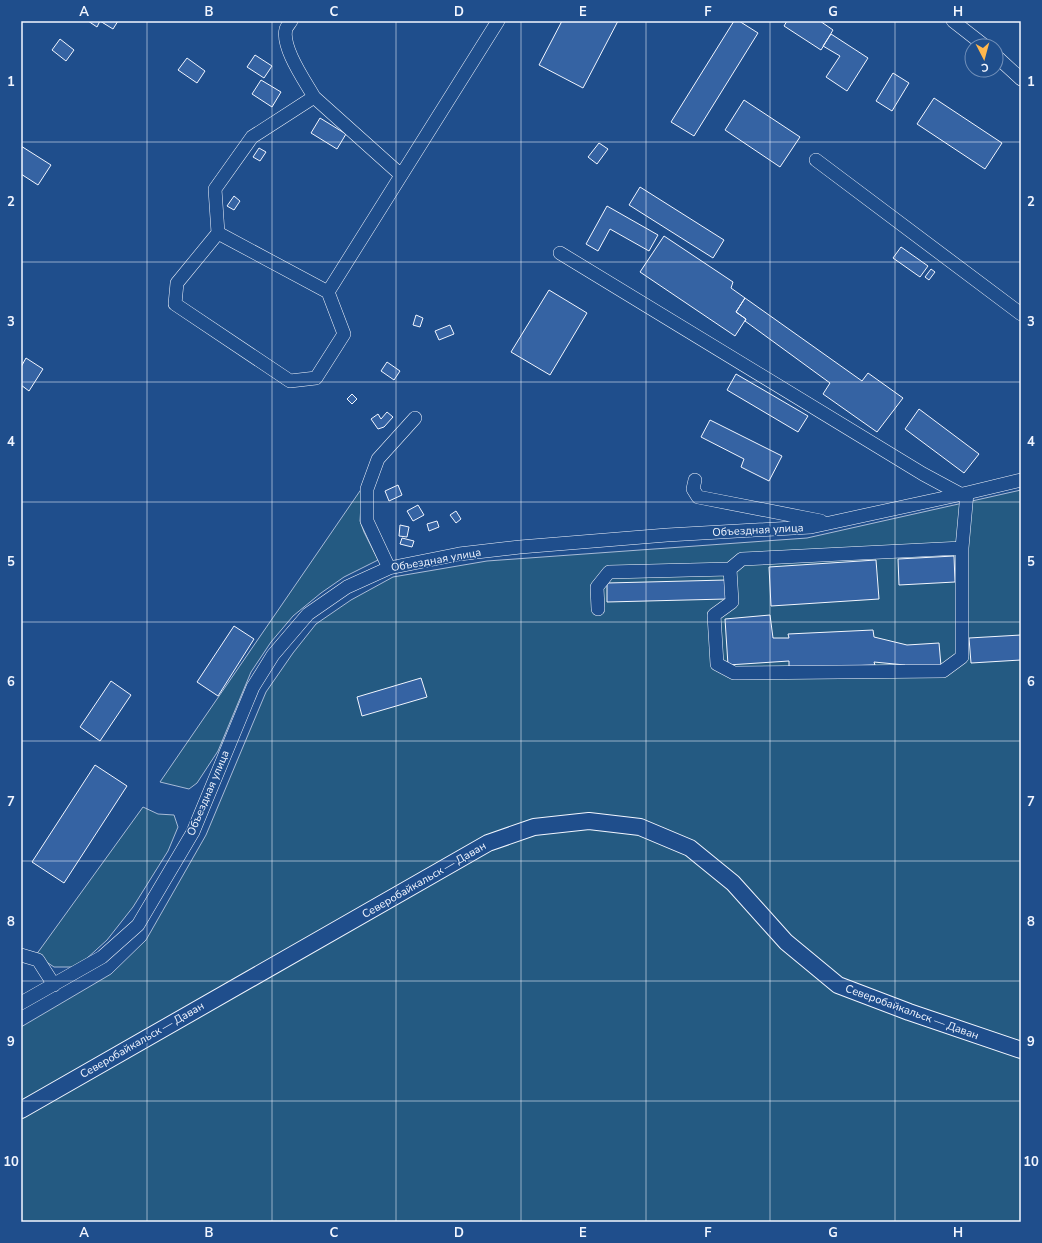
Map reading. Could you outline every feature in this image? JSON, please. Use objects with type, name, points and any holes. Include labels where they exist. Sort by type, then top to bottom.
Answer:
[{"type":"main road","name":"Северобайкальск — Даван","points":[[21,1110],[488,843],[534,828],[589,821],[640,828],[690,848],[733,883],[786,942],[838,985],[909,1012],[1021,1050]]},
{"type":"street","points":[[291,21],[286,29],[286,43],[314,97],[401,175]]},
{"type":"street","points":[[328,292],[498,21]]},
{"type":"street","points":[[953,21],[974,38]]},
{"type":"street","points":[[1004,63],[1021,79]]},
{"type":"street","points":[[218,233],[328,292],[344,334],[316,378],[290,382],[175,304],[177,283],[218,233],[215,189],[252,137],[314,97]]},
{"type":"street","points":[[816,160],[1021,314]]},
{"type":"street","points":[[560,253],[923,474],[965,494],[962,548],[962,656],[943,671],[734,673],[717,664],[714,615],[732,602],[730,569]]},
{"type":"street","points":[[389,568],[367,521],[367,489],[378,459],[415,418]]},
{"type":"street","points":[[695,480],[693,489],[698,497],[828,523]]},
{"type":"street","name":"Объездная улица","points":[[21,1003],[102,957],[138,925],[192,832],[253,687],[272,655],[308,614],[348,587],[389,568],[459,554],[520,547],[667,535],[811,527],[965,494],[1021,480]]},
{"type":"street","points":[[598,609],[597,588],[609,572],[730,569],[742,559],[962,548]]},
{"type":"street","points":[[21,955],[38,960],[54,985]]},
{"type":"shaded area","points":[[362,488],[360,521],[378,560],[344,577],[321,593],[293,616],[271,642],[251,672],[218,751],[197,783],[189,789],[160,782]]},
{"type":"shaded area","points":[[1021,490],[1021,1222],[21,1222],[21,1027],[111,974],[146,940],[206,835],[266,692],[293,653],[316,624],[351,600],[393,577],[487,561],[807,538]]},
{"type":"shaded area","points":[[143,807],[158,814],[174,815],[178,827],[168,851],[133,907],[107,940],[85,960],[74,967],[54,967],[36,955]]},
{"type":"building","points":[[88,21],[100,21],[97,27]]},
{"type":"building","points":[[100,21],[118,21],[113,29]]},
{"type":"building","points":[[562,21],[618,21],[583,88],[539,65]]},
{"type":"building","points":[[734,21],[739,21],[758,33],[694,136],[671,122]]},
{"type":"building","points":[[787,21],[820,21],[833,30],[821,50],[784,26]]},
{"type":"building","points":[[831,34],[868,58],[847,91],[826,77],[840,56],[823,46]]},
{"type":"building","points":[[60,39],[74,50],[66,61],[52,50]]},
{"type":"building","points":[[255,55],[272,66],[264,78],[247,67]]},
{"type":"building","points":[[187,58],[205,71],[197,83],[178,70]]},
{"type":"building","points":[[893,73],[909,83],[892,111],[876,101]]},
{"type":"building","points":[[261,80],[281,92],[272,107],[252,94]]},
{"type":"building","points":[[934,98],[1002,143],[985,169],[917,124]]},
{"type":"building","points":[[744,100],[800,137],[780,167],[725,130]]},
{"type":"building","points":[[320,118],[346,134],[337,149],[311,133]]},
{"type":"building","points":[[599,143],[608,149],[597,164],[588,157]]},
{"type":"building","points":[[21,146],[51,165],[38,185],[21,174]]},
{"type":"building","points":[[259,148],[266,152],[260,161],[253,157]]},
{"type":"building","points":[[640,187],[724,240],[713,258],[629,205]]},
{"type":"building","points":[[234,196],[240,201],[234,210],[227,206]]},
{"type":"building","points":[[607,206],[658,235],[649,251],[610,229],[598,251],[586,244]]},
{"type":"building","points":[[664,236],[733,282],[731,288],[745,298],[736,312],[746,319],[735,336],[640,272]]},
{"type":"building","points":[[901,247],[928,266],[920,277],[893,258]]},
{"type":"building","points":[[931,269],[935,272],[929,280],[925,277]]},
{"type":"building","points":[[549,290],[587,313],[550,375],[511,352]]},
{"type":"building","points":[[745,298],[862,381],[868,373],[903,398],[877,432],[823,394],[830,383],[745,321],[746,319],[736,312]]},
{"type":"building","points":[[416,315],[423,318],[420,327],[413,325]]},
{"type":"building","points":[[450,325],[454,334],[439,340],[435,331]]},
{"type":"building","points":[[26,358],[43,369],[29,391],[21,385],[21,367]]},
{"type":"building","points":[[387,362],[400,371],[394,380],[381,371]]},
{"type":"building","points":[[736,374],[808,416],[798,432],[727,390]]},
{"type":"building","points":[[352,394],[357,399],[352,404],[347,399]]},
{"type":"building","points":[[919,409],[979,454],[964,473],[905,429]]},
{"type":"building","points":[[387,412],[393,417],[384,427],[378,429],[371,419],[378,414],[381,419]]},
{"type":"building","points":[[710,420],[782,456],[769,481],[741,467],[744,459],[701,437]]},
{"type":"building","points":[[398,485],[402,495],[389,501],[385,491]]},
{"type":"building","points":[[418,505],[424,515],[413,521],[407,511]]},
{"type":"building","points":[[456,511],[461,519],[456,523],[450,515]]},
{"type":"building","points":[[437,521],[439,527],[429,531],[427,524]]},
{"type":"building","points":[[400,525],[409,527],[407,537],[399,536]]},
{"type":"building","points":[[402,538],[414,541],[412,547],[400,544]]},
{"type":"building","points":[[954,556],[955,582],[899,585],[898,559]]},
{"type":"building","points":[[876,560],[879,599],[771,606],[769,567]]},
{"type":"building","points":[[726,580],[726,599],[607,602],[607,583]]},
{"type":"building","points":[[770,615],[773,638],[789,638],[788,634],[873,630],[874,637],[907,645],[939,643],[941,666],[906,669],[905,665],[874,662],[875,665],[789,668],[789,661],[728,665],[725,619]]},
{"type":"building","points":[[234,626],[254,639],[218,696],[197,682]]},
{"type":"building","points":[[1021,635],[1021,660],[971,663],[969,638]]},
{"type":"building","points":[[421,678],[427,697],[362,716],[357,697]]},
{"type":"building","points":[[111,681],[131,695],[100,741],[80,727]]},
{"type":"building","points":[[95,765],[127,786],[64,883],[32,862]]}]
